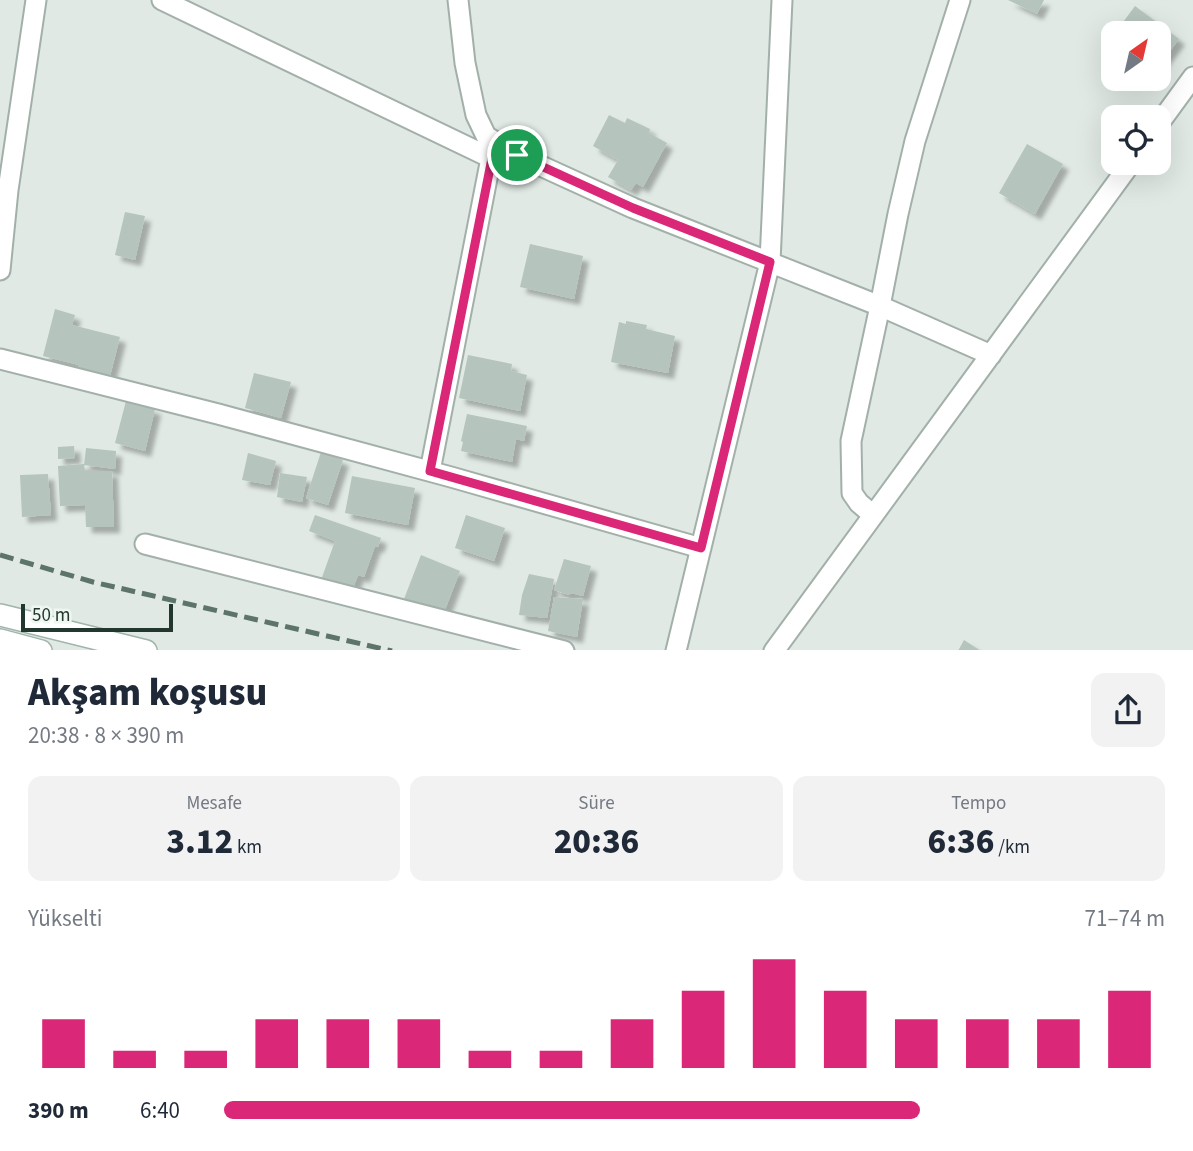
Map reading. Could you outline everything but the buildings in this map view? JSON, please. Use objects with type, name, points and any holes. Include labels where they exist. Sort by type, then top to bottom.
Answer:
[{"type":"main road","points":[[0,615],[146,650]]},
{"type":"main road","points":[[0,640],[41,650]]},
{"type":"street","points":[[0,270],[8,190],[36,0]]},
{"type":"street","points":[[162,0],[492,158],[517,155]]},
{"type":"street","points":[[458,0],[465,63],[476,115],[486,136],[517,155],[633,208],[880,306],[991,355]]},
{"type":"street","points":[[676,650],[770,262],[782,0]]},
{"type":"street","points":[[873,515],[852,493],[851,441],[915,141],[960,0]]},
{"type":"street","points":[[1171,108],[1193,78]]},
{"type":"street","points":[[430,471],[492,158]]},
{"type":"street","points":[[774,650],[1122,175]]},
{"type":"street","points":[[0,359],[430,471],[701,548]]},
{"type":"street","points":[[145,544],[564,650]]},
{"type":"railway","points":[[0,555],[93,582],[388,650]]},
{"type":"route","points":[[517,155],[633,208],[770,262],[701,548],[430,471],[492,158],[517,155]]}]
